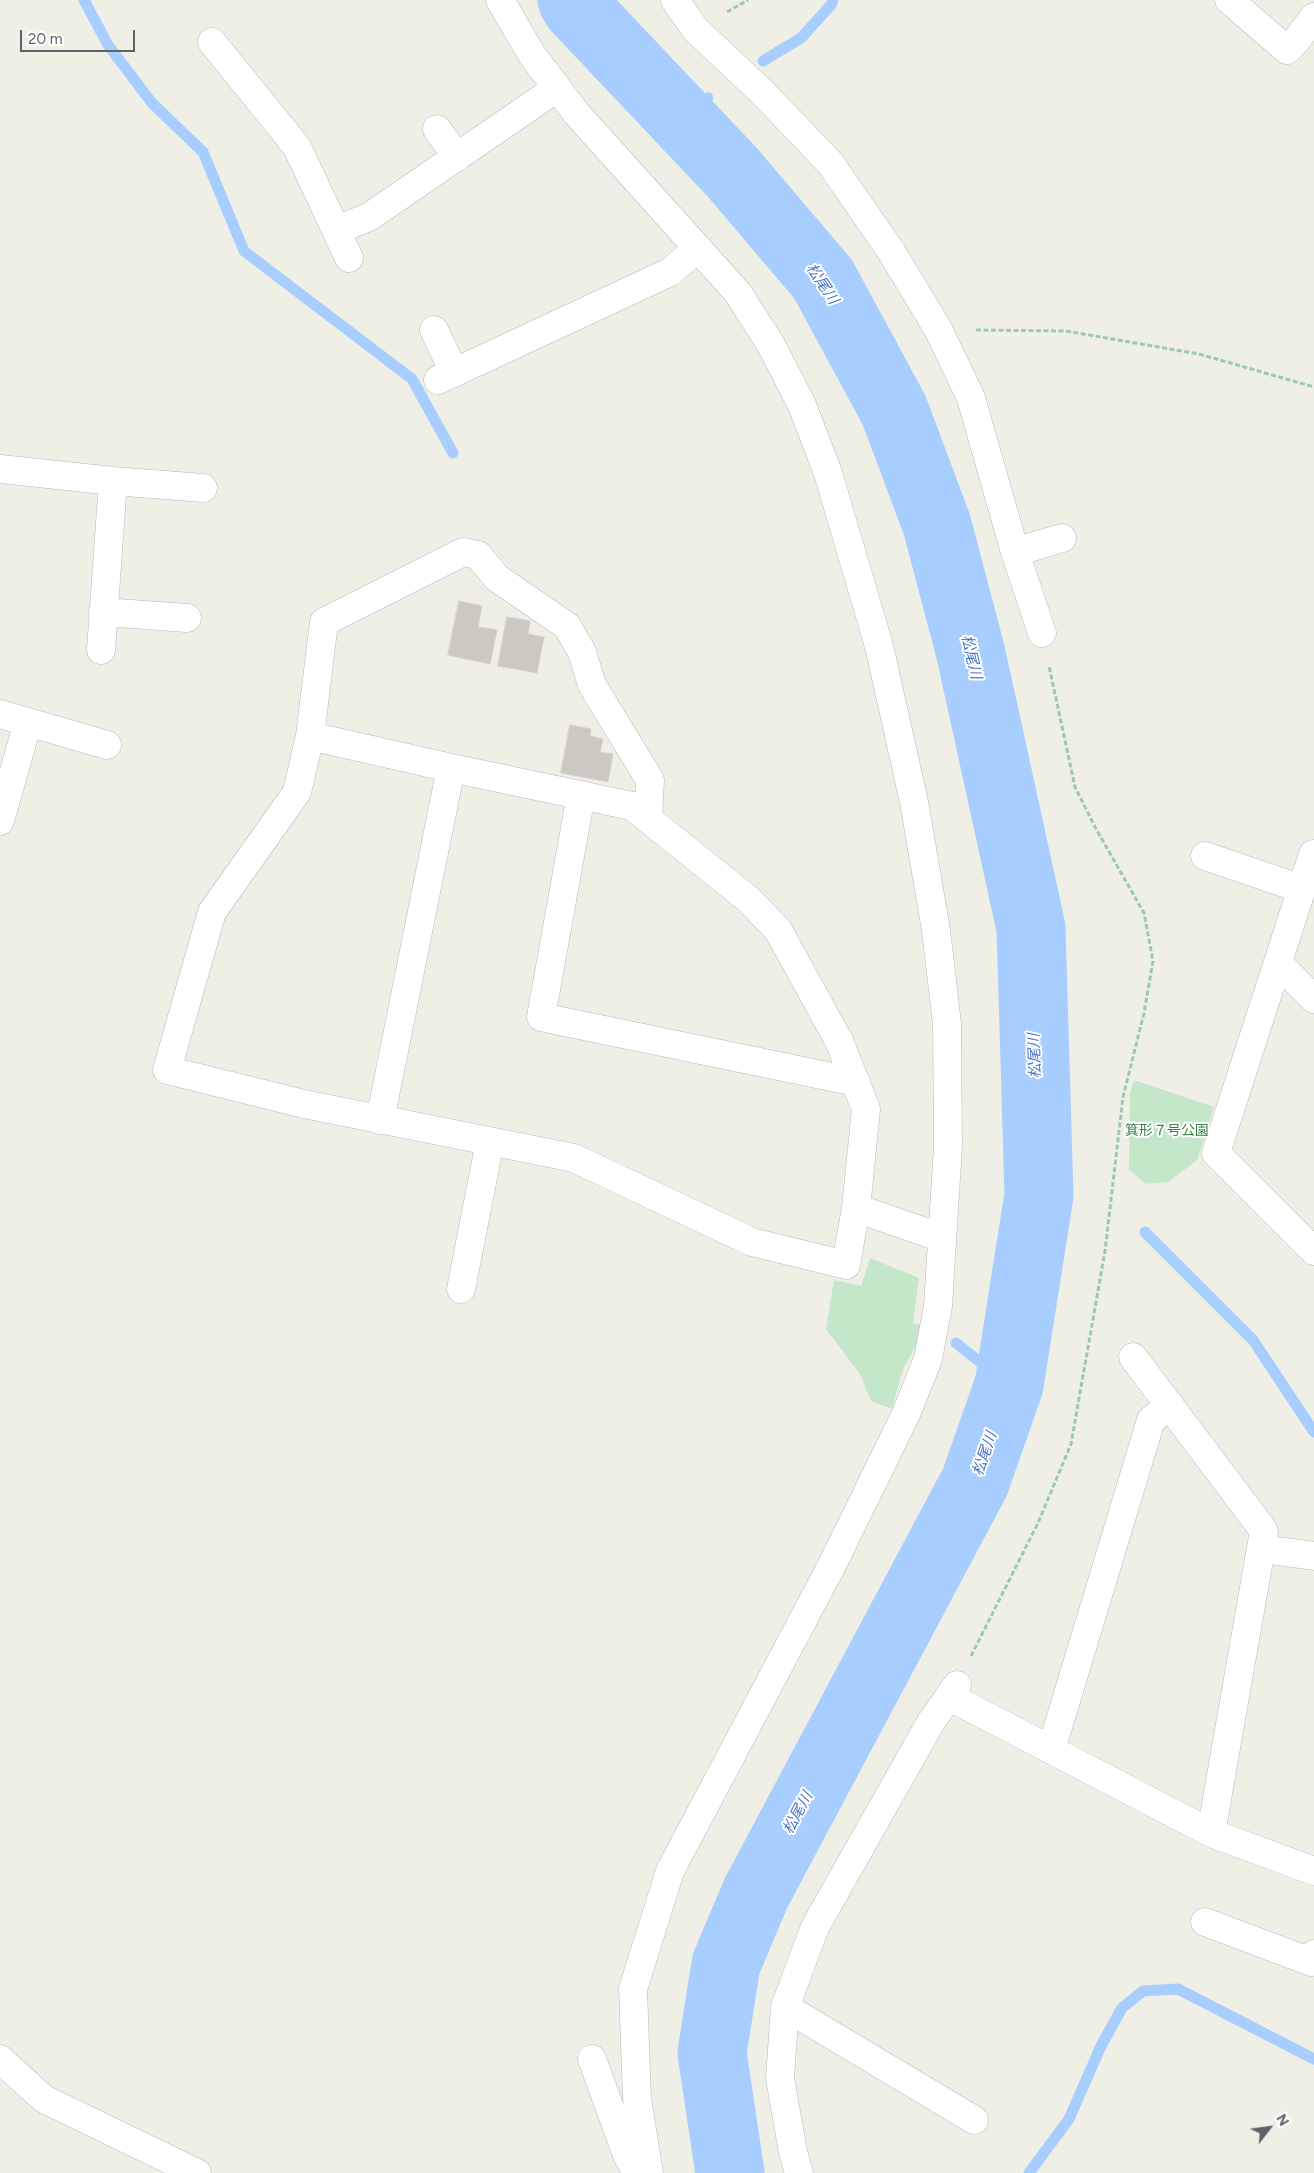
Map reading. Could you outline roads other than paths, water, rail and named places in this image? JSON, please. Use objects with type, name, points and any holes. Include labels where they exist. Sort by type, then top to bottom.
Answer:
[{"type":"street","points":[[500,0],[532,55],[577,114],[738,293],[771,345],[802,405],[828,473],[879,646],[914,802],[936,930],[947,1024],[948,1146],[938,1306],[928,1359],[906,1414],[831,1567],[670,1871],[633,1989],[637,2099],[649,2173]]},
{"type":"street","points":[[675,0],[695,29],[762,92],[830,163],[892,251],[938,329],[970,398],[1015,552],[1042,634]]},
{"type":"street","points":[[1229,0],[1287,50],[1314,17]]},
{"type":"street","points":[[212,42],[297,147],[349,258]]},
{"type":"street","points":[[336,230],[369,217],[557,88]]},
{"type":"street","points":[[437,128],[457,157]]},
{"type":"street","points":[[434,330],[446,376],[670,272],[698,248]]},
{"type":"street","points":[[0,468],[113,481],[202,488]]},
{"type":"street","points":[[101,650],[113,481]]},
{"type":"street","points":[[1015,552],[1062,538]]},
{"type":"street","points":[[310,736],[632,806],[748,898],[778,930],[839,1041],[866,1109],[856,1208],[846,1265],[752,1242],[574,1158],[304,1104],[167,1070],[212,912],[297,792],[310,736],[324,622],[464,552],[478,555],[497,578],[567,626],[582,652],[592,685],[650,780],[648,818]]},
{"type":"street","points":[[103,612],[187,618]]},
{"type":"street","points":[[0,714],[107,745]]},
{"type":"street","points":[[0,821],[28,722]]},
{"type":"street","points":[[380,1120],[451,768]]},
{"type":"street","points":[[581,795],[542,1017],[856,1082]]},
{"type":"street","points":[[1313,854],[1216,1153],[1314,1251]]},
{"type":"street","points":[[1205,856],[1302,889]]},
{"type":"street","points":[[1278,963],[1314,999]]},
{"type":"street","points":[[460,1289],[490,1142]]},
{"type":"street","points":[[856,1208],[942,1238]]},
{"type":"street","points":[[1133,1357],[1264,1531],[1211,1833]]},
{"type":"street","points":[[1051,1750],[1151,1420],[1170,1406]]},
{"type":"street","points":[[1262,1549],[1314,1556]]},
{"type":"street","points":[[800,2173],[793,2152],[780,2078],[785,2008],[814,1927],[931,1722],[954,1691],[1051,1750],[1211,1833],[1314,1871]]},
{"type":"street","points":[[1205,1922],[1311,1962],[1314,1954]]},
{"type":"street","points":[[785,2008],[974,2120]]},
{"type":"street","points":[[0,2059],[44,2099],[197,2173]]},
{"type":"street","points":[[592,2059],[626,2155],[637,2173]]},
{"type":"waterway","points":[[84,0],[108,45],[152,103],[203,152],[244,251],[412,379],[453,453]]},
{"type":"waterway","name":"松尾川","points":[[572,0],[576,7],[732,172],[823,279],[894,410],[937,525],[971,654],[1031,928],[1039,1195],[1009,1385],[975,1482],[756,1893],[726,1964],[712,2053],[730,2173]]},
{"type":"waterway","points":[[763,61],[801,38],[831,5],[833,0]]},
{"type":"waterway","points":[[679,117],[708,98]]},
{"type":"waterway","points":[[1145,1232],[1253,1340],[1314,1432]]},
{"type":"waterway","points":[[956,1343],[1009,1385]]},
{"type":"waterway","points":[[1029,2173],[1069,2119],[1101,2046],[1122,2008],[1143,1991],[1178,1989],[1314,2059]]},
{"type":"park label","name":"箕形７号公園","points":[[1167,1131]]}]
